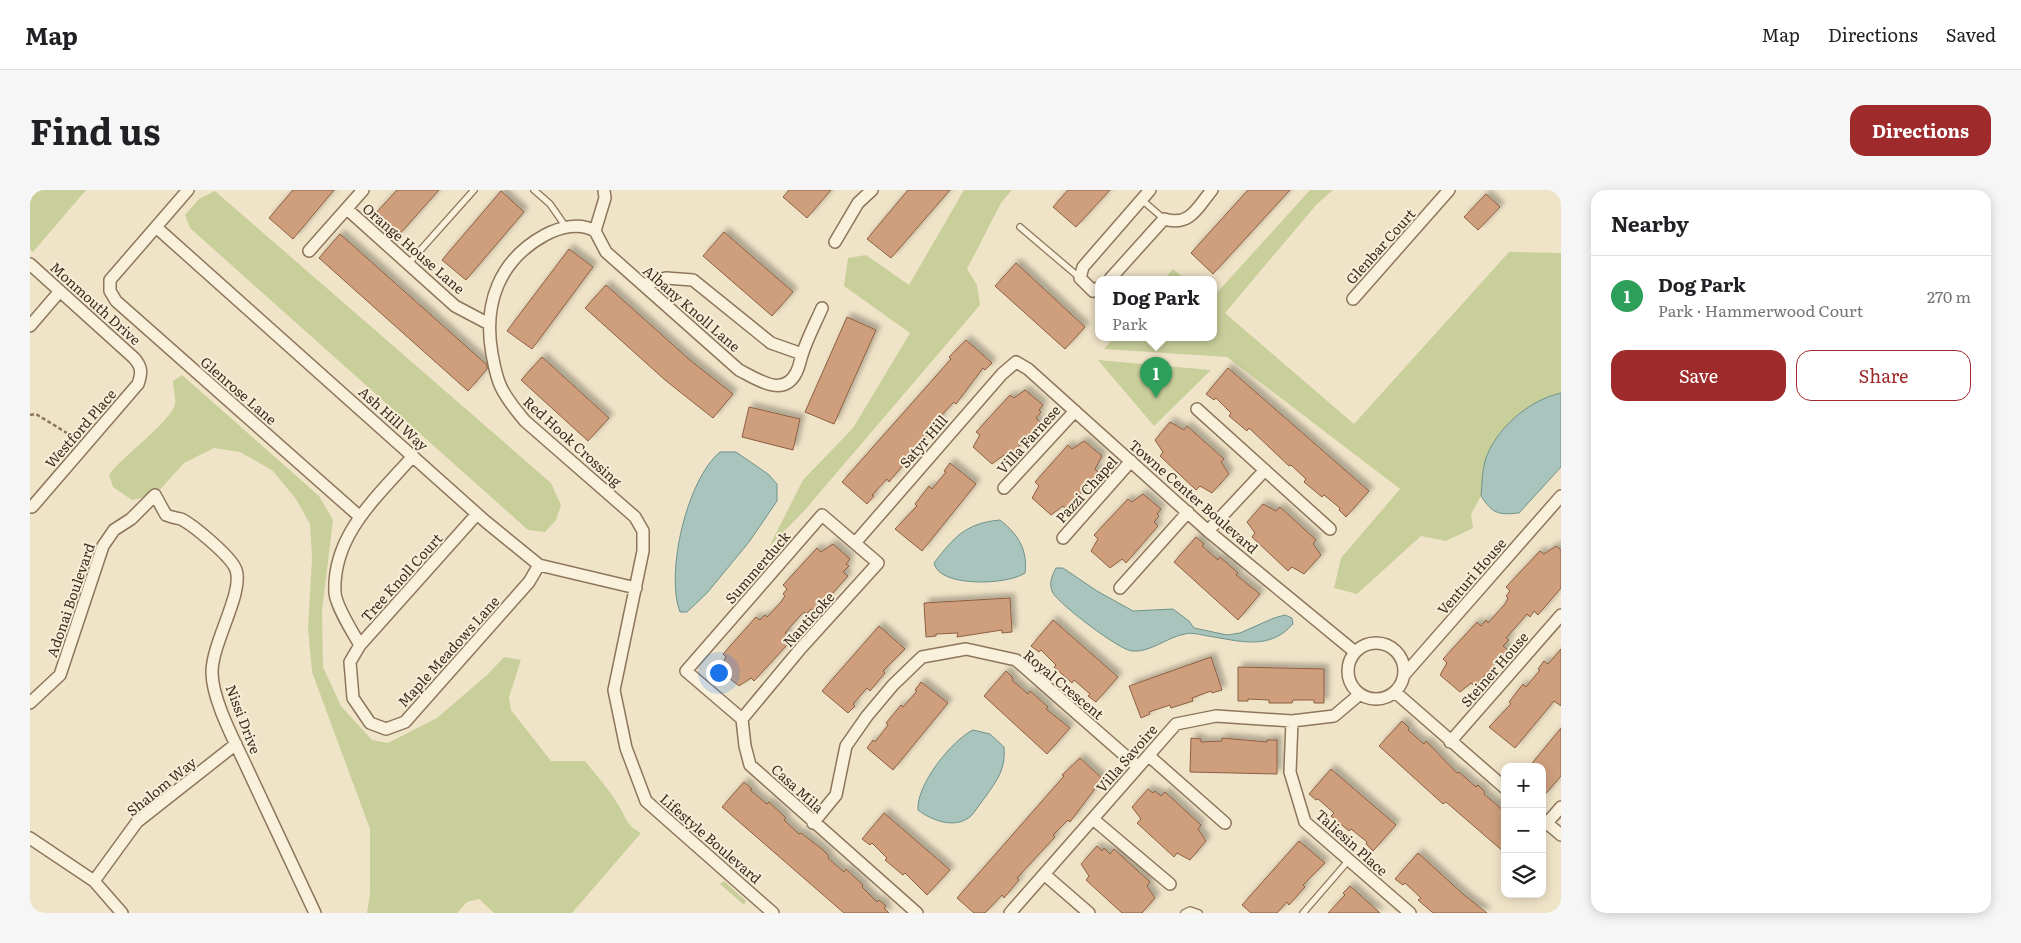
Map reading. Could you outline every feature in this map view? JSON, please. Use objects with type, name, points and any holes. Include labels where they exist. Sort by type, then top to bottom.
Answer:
[{"type":"street","points":[[156,227],[188,190]]},
{"type":"street","points":[[309,251],[364,190]]},
{"type":"street","points":[[595,231],[605,198],[604,190]]},
{"type":"street","points":[[835,242],[858,203],[872,190]]},
{"type":"street","points":[[1095,289],[1093,290],[1080,278],[1084,267],[1150,190]]},
{"type":"street","points":[[1113,276],[1164,218],[1175,222],[1187,219],[1212,190]]},
{"type":"street","name":"Glenbar Court","points":[[1353,298],[1449,190]]},
{"type":"street","name":"Orange House Lane","points":[[347,209],[455,306],[489,324]]},
{"type":"street","name":"Red Hook Crossing","points":[[595,231],[588,226],[566,227],[552,231],[531,242],[515,256],[503,272],[493,294],[489,338],[500,385],[511,405],[525,421],[635,517],[644,531],[643,551],[614,690],[626,748],[638,779]]},
{"type":"street","name":"Glenrose Lane","points":[[156,227],[110,280],[110,291],[116,301],[359,516]]},
{"type":"street","name":"Ash Hill Way","points":[[156,227],[477,514],[539,565],[636,588]]},
{"type":"street","name":"Albany Knoll Lane","points":[[595,231],[606,252],[739,370],[764,383],[785,385],[797,373],[802,354]]},
{"type":"street","name":"Monmouth Drive","points":[[30,264],[140,365]]},
{"type":"street","points":[[643,285],[666,278],[693,280],[771,343],[802,354],[822,308]]},
{"type":"street","points":[[30,326],[60,291]]},
{"type":"street","name":"Towne Center Boulevard","points":[[1016,362],[1028,369],[1208,531],[1355,652]]},
{"type":"street","name":"Satyr Hill","points":[[855,543],[996,381],[1016,362]]},
{"type":"street","name":"Westford Place","points":[[32,507],[138,384],[141,375],[140,365]]},
{"type":"street","points":[[1197,409],[1330,529]]},
{"type":"street","name":"Villa Farnese","points":[[1004,488],[1074,411]]},
{"type":"street","points":[[360,645],[335,595],[339,561],[346,537],[359,516],[413,456]]},
{"type":"street","name":"Pazzi Chapel","points":[[1063,538],[1131,461]]},
{"type":"street","points":[[1208,531],[1264,470]]},
{"type":"street","name":"Adonai Boulevard","points":[[30,703],[60,675],[103,546],[114,530],[131,519],[155,494],[166,515],[182,520]]},
{"type":"street","name":"Venturi House","points":[[1404,675],[1561,496]]},
{"type":"street","points":[[1120,588],[1188,512]]},
{"type":"street","name":"Tree Knoll Court","points":[[350,662],[360,645],[477,514]]},
{"type":"street","name":"Summerduck","points":[[742,719],[686,671],[822,515],[855,543]]},
{"type":"street","name":"Nissi Drive","points":[[182,520],[231,558],[237,571],[238,584],[215,648],[212,673],[217,698],[236,744],[315,913]]},
{"type":"street","name":"Nanticoke","points":[[742,719],[801,648],[878,563],[855,543]]},
{"type":"street","name":"Maple Meadows Lane","points":[[350,662],[352,698],[370,723],[386,729],[405,722],[530,582],[539,565]]},
{"type":"street","name":"Steiner House","points":[[1450,742],[1561,615]]},
{"type":"street","points":[[1373,643],[1388,646],[1400,656],[1404,665],[1404,675],[1395,692],[1384,698],[1372,698],[1360,694],[1350,682],[1348,666],[1355,652],[1363,646],[1373,643]]},
{"type":"street","name":"Royal Crescent","points":[[813,823],[836,795],[846,746],[867,716],[893,685],[922,657],[966,649],[1016,660],[1138,767]]},
{"type":"street","points":[[1395,692],[1501,785]]},
{"type":"street","name":"Villa Savoire","points":[[1010,913],[1176,724],[1216,716],[1292,721],[1334,716],[1360,694]]},
{"type":"street","name":"Casa Mila","points":[[742,719],[745,746],[750,765],[813,823],[917,913]]},
{"type":"street","name":"Taliesin Place","points":[[1292,721],[1290,772],[1305,822],[1410,913]]},
{"type":"street","name":"Shalom Way","points":[[94,881],[137,822],[236,744]]},
{"type":"street","points":[[1148,756],[1225,823]]},
{"type":"street","name":"Lifestyle Boulevard","points":[[638,779],[646,802],[773,913]]},
{"type":"street","points":[[1546,819],[1561,806]]},
{"type":"street","points":[[1093,819],[1170,884]]},
{"type":"street","points":[[1546,823],[1561,835]]},
{"type":"street","points":[[30,838],[94,881],[122,913]]},
{"type":"street","points":[[1044,874],[1089,913]]},
{"type":"lane","points":[[408,264],[474,190]]},
{"type":"lane","points":[[534,190],[550,204],[566,227]]},
{"type":"lane","points":[[1142,200],[1164,218]]},
{"type":"lane","points":[[1020,227],[1080,278]]},
{"type":"lane","points":[[1303,913],[1349,860]]},
{"type":"lane","points":[[1184,913],[1190,910],[1198,913]]},
{"type":"path","points":[[30,415],[36,414],[85,444]]},
{"type":"green space","points":[[30,190],[86,190],[33,252],[30,249]]},
{"type":"green space","points":[[964,190],[1012,190],[1001,203],[967,269],[977,285],[980,305],[804,511],[769,547],[803,480],[853,428],[910,333],[844,286],[848,258],[866,255],[909,285]]},
{"type":"green space","points":[[1310,190],[1333,190],[1317,204],[1225,313],[1354,424],[1509,252],[1561,253],[1561,393],[1552,395],[1485,461],[1481,496],[1471,514],[1473,528],[1446,541],[1421,536],[1357,594],[1334,588],[1341,558],[1400,489],[1227,357],[1104,349],[1111,341],[1217,341],[1217,293]]},
{"type":"green space","points":[[215,191],[551,483],[561,505],[556,520],[545,532],[528,530],[190,228],[185,215],[199,199]]},
{"type":"green space","points":[[1173,269],[1181,276],[1167,276]]},
{"type":"green space","points":[[1098,360],[1211,370],[1154,426]]},
{"type":"green space","points":[[182,375],[319,496],[333,520],[322,611],[323,667],[341,706],[372,740],[388,743],[437,718],[487,675],[504,657],[521,660],[509,697],[511,710],[551,761],[585,761],[610,792],[631,826],[641,833],[572,913],[494,913],[479,899],[467,902],[457,913],[367,913],[370,893],[370,829],[312,672],[308,627],[312,558],[310,524],[296,499],[272,470],[240,452],[214,448],[184,463],[155,495],[132,500],[113,487],[109,475],[115,467],[156,429],[172,411],[175,404],[173,381]]},
{"type":"green space","points":[[724,881],[746,901],[744,905],[720,884]]},
{"type":"water","points":[[1561,393],[1561,467],[1519,513],[1506,514],[1493,510],[1481,496],[1484,465],[1490,449],[1505,427],[1526,409],[1537,402]]},
{"type":"water","points":[[720,452],[736,452],[768,474],[777,484],[777,501],[749,542],[707,593],[687,612],[680,612],[676,595],[675,574],[682,528],[698,483],[708,465]]},
{"type":"water","points":[[1000,520],[1012,531],[1020,543],[1025,557],[1025,573],[1004,580],[975,582],[948,577],[939,571],[934,563],[962,533],[978,524]]},
{"type":"water","points":[[1056,568],[1063,568],[1097,591],[1133,611],[1173,609],[1189,621],[1194,628],[1227,635],[1240,633],[1285,615],[1292,618],[1293,624],[1274,638],[1264,641],[1243,642],[1188,633],[1145,650],[1132,651],[1125,649],[1103,635],[1058,599],[1053,593],[1051,586]]},
{"type":"water","points":[[973,730],[990,734],[1004,747],[1004,761],[1000,773],[976,810],[966,820],[952,823],[930,818],[918,810],[923,788],[929,776],[946,753],[955,743]]},
{"type":"building","points":[[293,190],[334,190],[293,239],[269,218]]},
{"type":"building","points":[[397,190],[439,190],[398,236],[374,215]]},
{"type":"building","points":[[789,190],[831,190],[807,218],[783,197]]},
{"type":"building","points":[[908,190],[950,190],[891,258],[867,239]]},
{"type":"building","points":[[1068,190],[1110,190],[1076,227],[1053,207]]},
{"type":"building","points":[[1248,190],[1290,190],[1213,274],[1191,253]]},
{"type":"building","points":[[501,191],[524,212],[466,280],[442,260]]},
{"type":"building","points":[[1486,194],[1500,207],[1478,230],[1464,217]]},
{"type":"building","points":[[724,232],[793,292],[772,316],[703,256]]},
{"type":"building","points":[[340,234],[487,365],[487,369],[468,391],[319,258]]},
{"type":"building","points":[[569,249],[593,267],[532,349],[507,331]]},
{"type":"building","points":[[1016,263],[1085,327],[1065,349],[995,286]]},
{"type":"building","points":[[606,285],[691,361],[733,394],[713,418],[665,380],[585,308]]},
{"type":"building","points":[[847,317],[876,330],[834,424],[805,412]]},
{"type":"building","points":[[966,340],[992,363],[985,370],[983,368],[956,404],[954,402],[939,418],[941,419],[902,462],[904,464],[889,482],[887,479],[872,495],[874,496],[867,504],[842,482],[951,359],[949,357]]},
{"type":"building","points":[[542,357],[609,418],[588,441],[521,380]]},
{"type":"building","points":[[1228,368],[1369,491],[1346,517],[1339,510],[1340,508],[1324,495],[1322,497],[1304,482],[1306,479],[1291,465],[1289,466],[1249,428],[1247,431],[1229,416],[1231,413],[1216,398],[1214,400],[1206,394]]},
{"type":"building","points":[[1025,390],[1043,405],[1039,410],[1041,412],[1036,418],[1040,422],[1008,459],[1004,455],[992,464],[973,447],[980,435],[976,432],[1010,395],[1014,398]]},
{"type":"building","points":[[749,407],[800,419],[793,450],[742,437]]},
{"type":"building","points":[[1170,422],[1184,430],[1187,426],[1224,459],[1221,462],[1229,474],[1212,493],[1200,486],[1196,490],[1160,456],[1163,452],[1155,440]]},
{"type":"building","points":[[1084,441],[1102,456],[1095,469],[1099,473],[1066,510],[1063,506],[1051,515],[1032,498],[1039,486],[1035,482],[1068,445],[1072,449]]},
{"type":"building","points":[[950,463],[976,484],[922,551],[895,529],[917,506],[915,504],[929,486],[932,489],[946,472],[944,471]]},
{"type":"building","points":[[1143,494],[1161,509],[1157,514],[1159,516],[1154,522],[1158,526],[1126,563],[1122,559],[1110,568],[1091,551],[1098,539],[1094,535],[1128,499],[1132,502]]},
{"type":"building","points":[[1263,504],[1276,511],[1280,507],[1316,540],[1313,544],[1321,555],[1304,574],[1292,567],[1288,571],[1252,537],[1255,533],[1247,522]]},
{"type":"building","points":[[1196,537],[1204,544],[1202,546],[1218,560],[1220,557],[1238,573],[1236,575],[1260,594],[1238,620],[1174,562]]},
{"type":"building","points":[[833,544],[850,559],[846,564],[849,566],[843,572],[848,576],[815,613],[811,609],[807,614],[804,612],[799,617],[785,633],[788,635],[783,641],[787,645],[754,681],[751,678],[739,686],[719,670],[726,657],[723,654],[756,617],[760,620],[765,615],[767,617],[781,602],[785,596],[783,594],[787,589],[783,585],[817,548],[821,552]]},
{"type":"building","points":[[1556,546],[1561,550],[1561,588],[1538,615],[1534,611],[1530,617],[1527,614],[1506,638],[1509,640],[1503,646],[1508,650],[1475,686],[1471,683],[1460,692],[1440,675],[1447,663],[1443,659],[1477,622],[1481,626],[1486,620],[1488,623],[1508,598],[1506,596],[1510,591],[1506,587],[1540,551],[1544,554]]},
{"type":"building","points":[[1010,598],[1012,632],[1002,633],[1002,630],[957,637],[958,633],[936,634],[936,636],[926,637],[924,603]]},
{"type":"building","points":[[1053,620],[1118,677],[1096,702],[1074,680],[1072,683],[1054,667],[1056,665],[1041,650],[1039,652],[1031,646]]},
{"type":"building","points":[[879,626],[905,649],[883,671],[885,673],[870,691],[867,688],[848,713],[822,691]]},
{"type":"building","points":[[1561,649],[1561,706],[1554,701],[1515,748],[1489,727],[1511,704],[1509,702],[1523,684],[1526,687],[1540,670],[1538,669],[1544,661],[1548,664]]},
{"type":"building","points":[[1211,657],[1222,690],[1212,693],[1211,691],[1192,698],[1193,701],[1171,708],[1170,705],[1149,712],[1150,714],[1141,718],[1129,686]]},
{"type":"building","points":[[1238,667],[1324,669],[1324,703],[1314,703],[1314,700],[1293,700],[1292,703],[1269,703],[1269,700],[1248,699],[1248,701],[1238,701]]},
{"type":"building","points":[[1006,671],[1013,678],[1012,680],[1028,694],[1030,691],[1048,707],[1046,709],[1070,728],[1047,754],[984,696]]},
{"type":"building","points":[[921,682],[948,703],[893,770],[867,748],[873,740],[875,742],[888,725],[886,723],[901,705],[903,707],[917,691],[915,690]]},
{"type":"building","points":[[1402,721],[1409,728],[1408,730],[1424,744],[1426,741],[1457,773],[1459,772],[1476,787],[1478,785],[1485,792],[1484,794],[1501,809],[1501,850],[1446,802],[1443,804],[1379,746]]},
{"type":"building","points":[[1561,728],[1561,776],[1546,793],[1546,763],[1532,763]]},
{"type":"building","points":[[1191,738],[1201,739],[1201,742],[1222,741],[1222,738],[1267,742],[1267,740],[1277,740],[1277,774],[1190,772]]},
{"type":"building","points":[[1080,758],[1105,781],[1098,788],[1097,786],[1070,822],[1068,820],[1053,835],[1055,837],[1017,878],[1019,880],[1004,898],[1002,895],[985,913],[974,913],[957,898],[1064,776],[1062,775]]},
{"type":"building","points":[[1331,769],[1396,825],[1373,851],[1366,844],[1367,842],[1351,829],[1349,831],[1331,816],[1334,813],[1309,794]]},
{"type":"building","points":[[744,782],[752,789],[750,790],[767,804],[769,802],[786,818],[784,820],[799,834],[801,833],[822,849],[829,856],[828,858],[844,872],[846,869],[877,902],[879,900],[886,906],[884,908],[889,913],[844,913],[722,807]]},
{"type":"building","points":[[1148,789],[1153,793],[1155,791],[1161,796],[1165,792],[1201,825],[1198,829],[1206,841],[1190,860],[1177,853],[1174,857],[1137,823],[1141,819],[1132,807]]},
{"type":"building","points":[[884,813],[950,870],[927,895],[905,873],[903,875],[885,860],[887,858],[872,843],[870,845],[862,839]]},
{"type":"building","points":[[1299,841],[1325,863],[1303,885],[1305,887],[1289,905],[1287,902],[1277,913],[1251,913],[1242,905]]},
{"type":"building","points":[[1097,846],[1102,851],[1104,848],[1110,854],[1114,849],[1150,882],[1147,886],[1155,898],[1142,913],[1122,913],[1086,880],[1089,876],[1081,864]]},
{"type":"building","points":[[1418,853],[1464,895],[1487,913],[1433,913],[1418,900],[1421,898],[1405,883],[1403,885],[1395,879]]},
{"type":"building","points":[[1350,886],[1380,913],[1328,913],[1345,895],[1343,893]]},
{"type":"place","name":"Dog Park","points":[[1156,398]]}]
